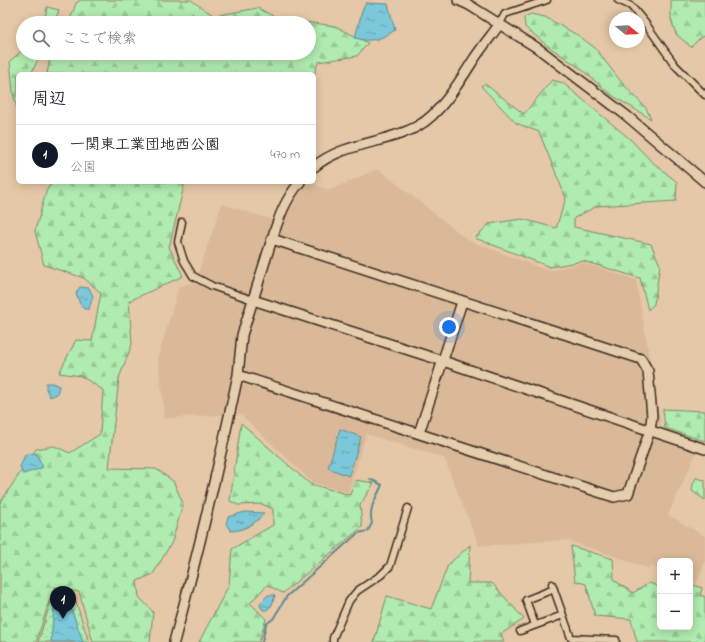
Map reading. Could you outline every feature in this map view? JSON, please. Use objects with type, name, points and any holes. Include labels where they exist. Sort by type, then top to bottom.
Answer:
[{"type":"street","points":[[458,0],[469,5],[539,49],[627,116],[705,182]]},
{"type":"street","points":[[316,165],[346,150],[419,126],[451,95],[505,14],[547,0]]},
{"type":"street","points":[[618,0],[631,6],[646,24],[675,65],[705,95]]},
{"type":"street","points":[[174,642],[227,429],[238,375],[242,334],[282,209],[298,184]]},
{"type":"street","points":[[182,222],[178,242],[184,261],[194,276],[212,286],[443,361],[705,449]]},
{"type":"street","points":[[238,375],[614,497],[628,494],[650,430],[652,416],[648,371],[641,359],[272,239]]},
{"type":"street","points":[[419,434],[462,302]]},
{"type":"street","points":[[333,642],[333,638],[349,601],[357,591],[381,576],[390,566],[408,508]]},
{"type":"street","points":[[535,625],[526,600],[553,586],[571,638],[586,640],[616,640],[616,642]]},
{"type":"street","points":[[520,631],[563,615]]},
{"type":"shaded area","points":[[378,169],[468,240],[549,271],[583,263],[636,280],[661,425],[666,441],[697,451],[668,515],[705,536],[705,563],[696,584],[693,582],[693,558],[657,558],[657,568],[651,566],[648,568],[567,540],[479,546],[444,458],[366,434],[348,493],[312,482],[240,414],[165,418],[158,357],[179,287],[195,282],[222,204],[283,223],[292,203],[306,184],[313,184],[329,190]]},
{"type":"green space","points":[[81,0],[191,0],[214,16],[71,16],[76,3]]},
{"type":"green space","points":[[671,0],[705,0],[705,36],[701,37],[691,47],[676,34],[671,19]]},
{"type":"green space","points":[[47,7],[59,10],[57,16],[45,16]]},
{"type":"green space","points":[[258,8],[273,16],[214,16]]},
{"type":"green space","points":[[531,14],[545,17],[579,36],[595,48],[622,83],[646,108],[651,119],[610,94],[580,68],[548,46],[525,27],[524,17]]},
{"type":"green space","points":[[316,23],[335,26],[368,43],[357,56],[318,62],[315,72],[47,72],[50,60],[316,60]]},
{"type":"green space","points":[[16,56],[16,60],[38,60],[32,72],[16,72],[16,105],[13,92],[10,61]]},
{"type":"green space","points":[[552,80],[563,83],[631,140],[651,161],[677,182],[676,201],[597,206],[574,218],[574,227],[651,244],[660,265],[654,304],[648,310],[640,278],[583,261],[550,267],[475,238],[489,224],[522,219],[556,228],[566,198],[539,132],[516,123],[481,86],[485,84],[524,114]]},
{"type":"green space","points":[[50,184],[185,184],[169,247],[183,276],[129,301],[132,344],[119,378],[109,468],[156,469],[173,481],[183,503],[172,542],[153,574],[137,581],[139,597],[153,612],[150,642],[93,642],[79,592],[54,587],[36,642],[0,642],[0,503],[36,449],[54,446],[70,453],[100,434],[103,390],[81,376],[59,373],[76,340],[92,341],[101,293],[84,278],[44,265],[35,231],[46,192]]},
{"type":"green space","points":[[663,409],[705,411],[705,441],[665,428]]},
{"type":"green space","points":[[241,423],[310,484],[350,495],[355,480],[374,483],[360,505],[362,527],[283,593],[267,585],[250,603],[266,619],[259,642],[199,642],[229,585],[232,549],[273,525],[273,509],[262,504],[238,505],[230,501]]},
{"type":"green space","points":[[696,478],[705,480],[705,500],[692,491]]},
{"type":"green space","points":[[470,545],[468,583],[492,583],[524,619],[501,634],[504,642],[374,642],[387,596],[431,609],[448,565]]},
{"type":"green space","points":[[571,546],[613,559],[614,580],[633,593],[649,583],[657,586],[657,630],[693,630],[693,585],[702,588],[700,595],[705,597],[705,642],[637,642],[631,619],[595,616],[586,584],[575,581]]},
{"type":"green space","points":[[54,592],[74,596],[89,642],[38,642]]},
{"type":"water","points":[[366,3],[388,4],[395,30],[385,36],[371,40],[355,38],[362,11]]},
{"type":"water","points":[[80,287],[89,288],[93,296],[89,309],[84,309],[80,304],[76,293]]},
{"type":"water","points":[[46,383],[52,383],[59,386],[57,394],[50,397],[46,389]]},
{"type":"water","points":[[340,429],[361,437],[349,476],[328,468]]},
{"type":"water","points":[[36,453],[43,467],[23,474],[20,467],[25,455]]},
{"type":"water","points":[[245,512],[264,513],[258,520],[249,526],[240,530],[231,531],[226,524],[228,517]]},
{"type":"water","points":[[268,595],[275,595],[272,605],[267,610],[263,610],[260,606],[261,602]]},
{"type":"water","points":[[65,600],[70,605],[83,642],[51,642],[54,606],[57,601]]},
{"type":"waterway","points":[[262,642],[266,624],[273,619],[287,596],[358,533],[368,531],[372,523],[372,508],[382,485],[370,479]]},
{"type":"place","name":"一関東工業団地西公園","points":[[63,619]]}]
